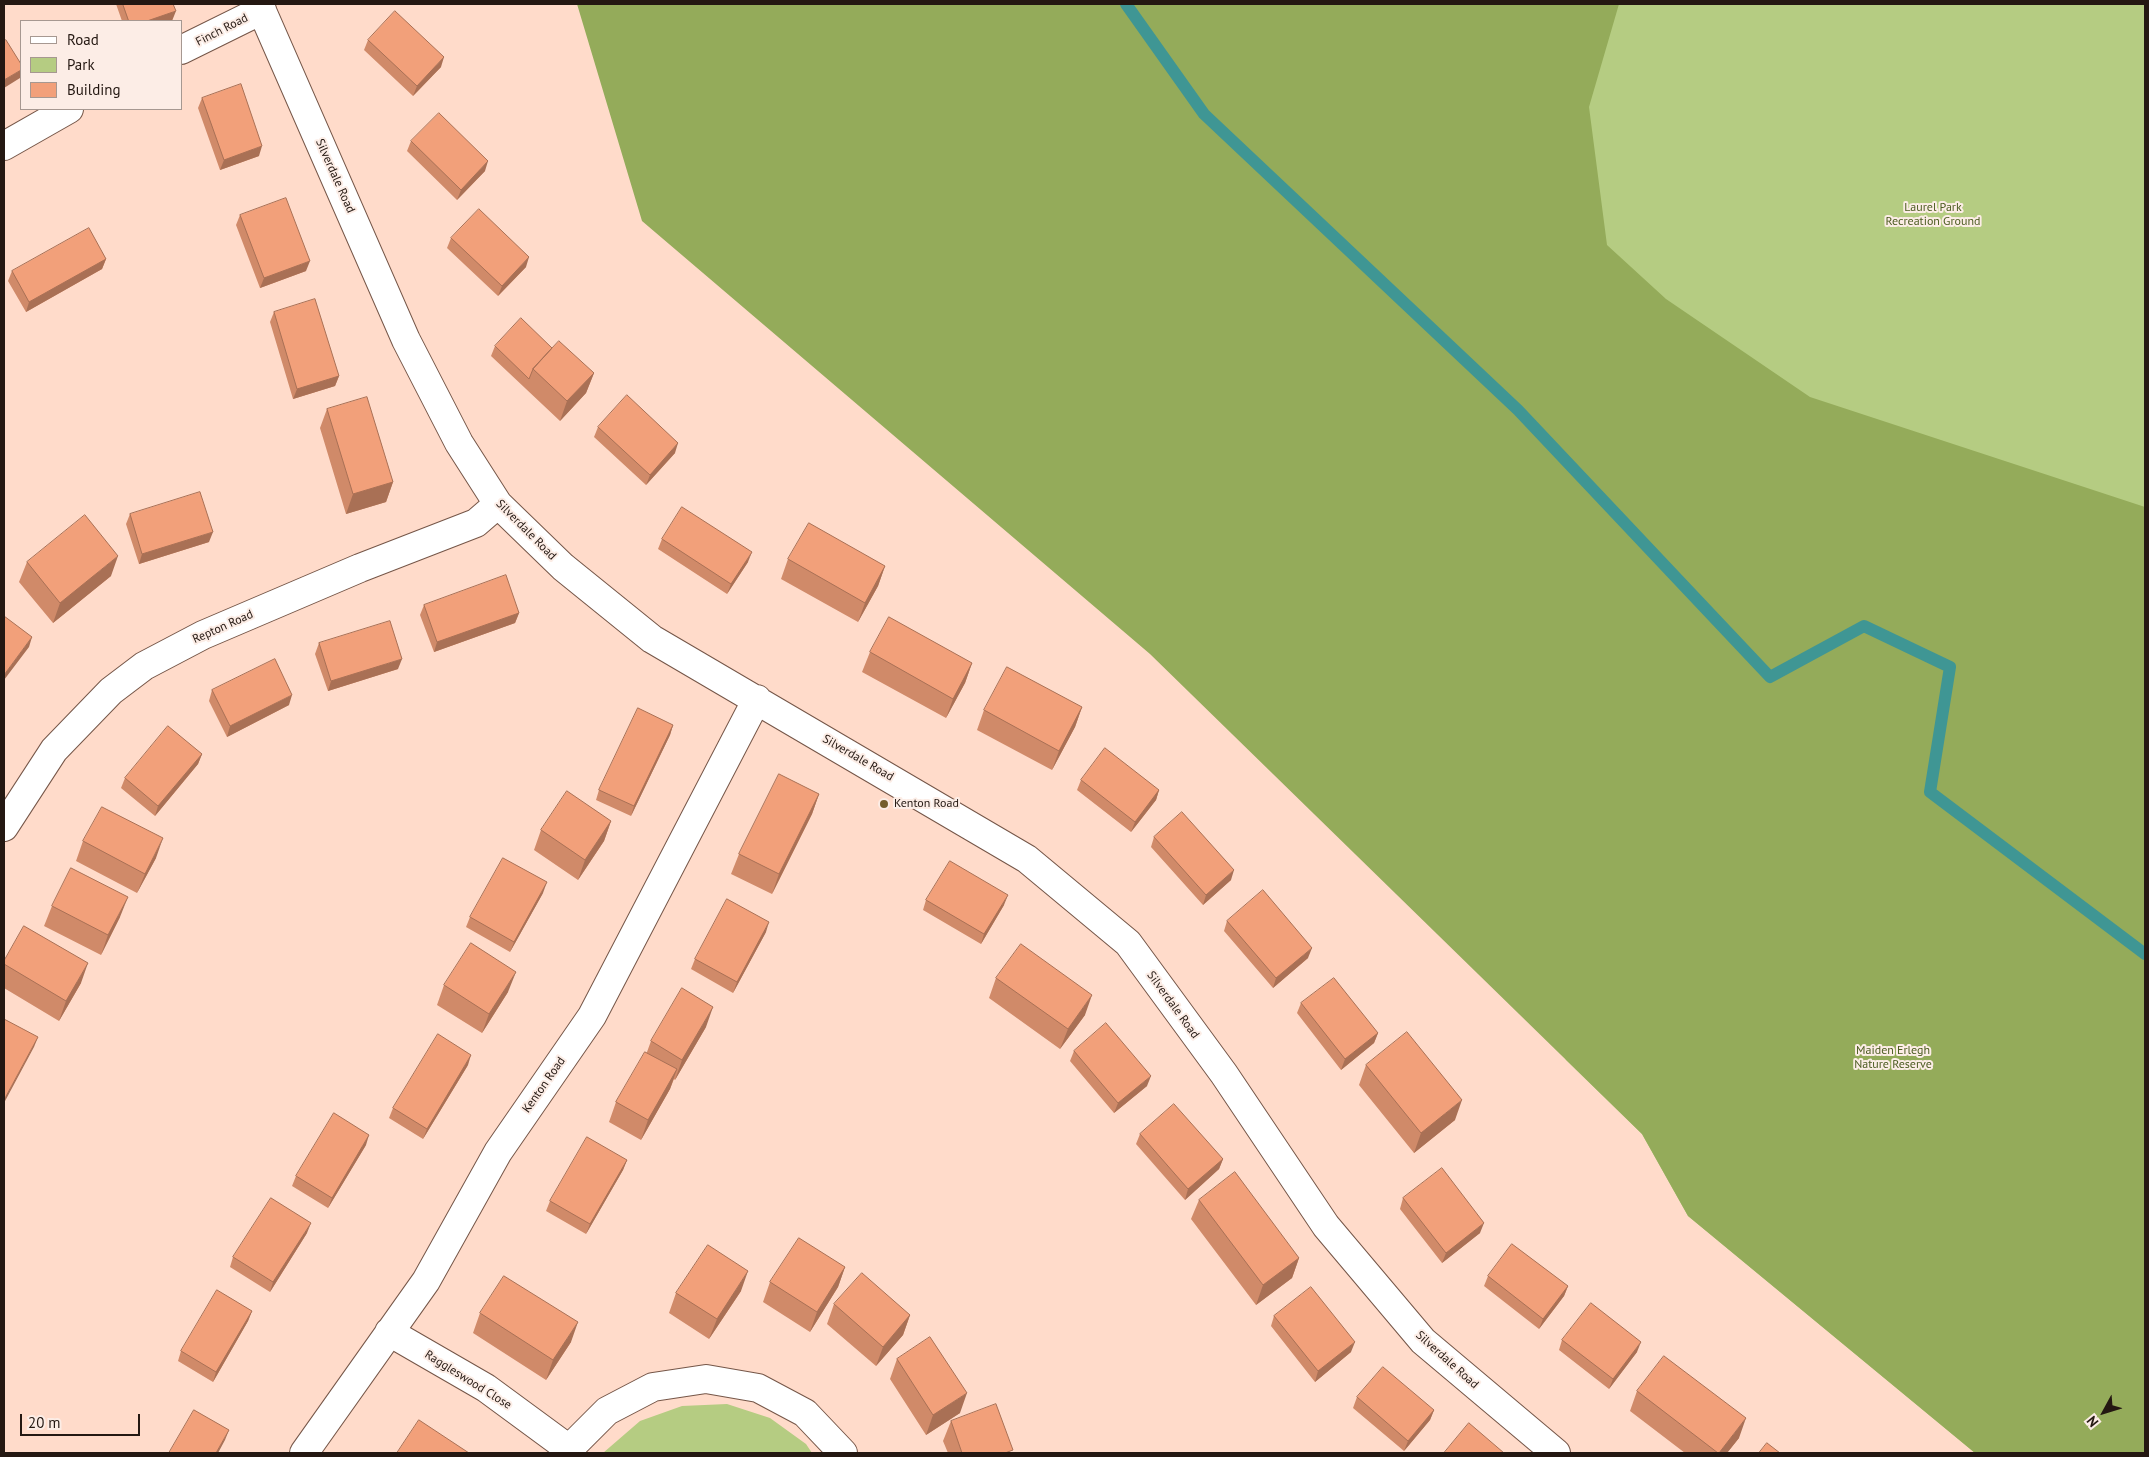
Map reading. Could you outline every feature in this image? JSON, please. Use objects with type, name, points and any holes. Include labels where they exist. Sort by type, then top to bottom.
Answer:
[{"type":"street","name":"Finch Road","points":[[182,49],[261,7]]},
{"type":"street","name":"Silverdale Road","points":[[261,7],[406,340],[459,443],[498,504],[563,567],[652,639],[1027,858],[1128,943],[1224,1074],[1326,1226],[1423,1341],[1556,1453]]},
{"type":"street","points":[[4,146],[67,110]]},
{"type":"street","name":"Repton Road","points":[[4,827],[54,750],[111,691],[144,666],[203,635],[360,568],[476,523],[498,504]]},
{"type":"street","name":"Kenton Road","points":[[304,1453],[426,1282],[498,1152],[592,1016],[757,699]]},
{"type":"street","name":"Raggleswood Close","points":[[389,1332],[486,1388],[568,1451],[606,1411],[653,1387],[706,1379],[758,1388],[805,1413],[843,1453]]},
{"type":"green space","name":"Maiden Erlegh Nature Reserve","points":[[577,4],[1619,4],[1589,107],[1607,245],[1666,299],[1810,397],[2145,507],[2145,1453],[1975,1453],[1688,1216],[1642,1134],[1150,654],[642,221]]},
{"type":"green space","points":[[1126,4],[2145,4],[2145,1453],[1975,1453],[1688,1216],[1642,1134],[1566,1060]]},
{"type":"green space","points":[[727,1404],[770,1418],[806,1444],[812,1453],[603,1453],[640,1421],[682,1406]]},
{"type":"building","points":[[123,4],[173,4],[176,11],[150,20],[129,20]]},
{"type":"building","points":[[395,11],[444,57],[417,86],[368,40]]},
{"type":"building","points":[[6,40],[20,62],[20,71],[4,80],[4,41]]},
{"type":"building","points":[[241,84],[262,146],[224,160],[202,98]]},
{"type":"building","points":[[439,113],[488,161],[461,190],[411,141]]},
{"type":"building","points":[[286,198],[310,261],[264,278],[240,215]]},
{"type":"building","points":[[479,209],[529,257],[502,286],[451,238]]},
{"type":"building","points":[[89,228],[106,259],[29,302],[12,271]]},
{"type":"building","points":[[315,299],[339,376],[297,389],[274,312]]},
{"type":"building","points":[[521,318],[552,348],[533,369],[529,379],[495,346]]},
{"type":"building","points":[[559,341],[594,373],[567,401],[533,369]]},
{"type":"building","points":[[627,395],[678,443],[650,475],[598,427]]},
{"type":"building","points":[[367,397],[393,482],[353,494],[327,409]]},
{"type":"building","points":[[200,492],[213,532],[142,554],[130,514]]},
{"type":"building","points":[[682,507],[752,552],[731,584],[662,539]]},
{"type":"building","points":[[85,515],[118,556],[60,603],[27,562]]},
{"type":"building","points":[[809,523],[885,566],[865,603],[788,559]]},
{"type":"building","points":[[506,575],[519,613],[437,642],[424,605]]},
{"type":"building","points":[[4,616],[32,637],[4,675]]},
{"type":"building","points":[[889,617],[972,663],[953,699],[870,652]]},
{"type":"building","points":[[390,621],[402,659],[331,681],[319,643]]},
{"type":"building","points":[[275,659],[292,695],[230,726],[212,690]]},
{"type":"building","points":[[1007,667],[1082,707],[1059,751],[984,710]]},
{"type":"building","points":[[638,708],[673,725],[634,806],[599,790]]},
{"type":"building","points":[[168,726],[202,754],[158,806],[125,778]]},
{"type":"building","points":[[1105,748],[1159,790],[1135,822],[1081,780]]},
{"type":"building","points":[[779,774],[819,794],[779,874],[739,854]]},
{"type":"building","points":[[567,791],[611,821],[585,860],[541,830]]},
{"type":"building","points":[[102,807],[163,838],[145,874],[83,841]]},
{"type":"building","points":[[1182,812],[1234,870],[1206,895],[1154,837]]},
{"type":"building","points":[[503,858],[547,882],[514,942],[470,917]]},
{"type":"building","points":[[950,861],[1008,895],[984,934],[926,900]]},
{"type":"building","points":[[71,868],[128,897],[108,935],[52,906]]},
{"type":"building","points":[[1263,890],[1312,948],[1276,978],[1227,921]]},
{"type":"building","points":[[727,899],[769,922],[737,982],[695,959]]},
{"type":"building","points":[[24,926],[88,963],[66,1001],[4,964]]},
{"type":"building","points":[[471,943],[516,972],[489,1014],[444,985]]},
{"type":"building","points":[[1021,944],[1092,995],[1068,1029],[996,978]]},
{"type":"building","points":[[1334,978],[1378,1033],[1345,1059],[1301,1003]]},
{"type":"building","points":[[682,988],[713,1007],[682,1060],[651,1041]]},
{"type":"building","points":[[4,1019],[38,1037],[4,1100]]},
{"type":"building","points":[[1106,1023],[1151,1076],[1118,1103],[1074,1051]]},
{"type":"building","points":[[1407,1032],[1462,1100],[1421,1133],[1366,1065]]},
{"type":"building","points":[[438,1034],[471,1055],[427,1129],[393,1108]]},
{"type":"building","points":[[645,1052],[677,1069],[648,1120],[616,1102]]},
{"type":"building","points":[[1174,1104],[1223,1159],[1188,1189],[1140,1134]]},
{"type":"building","points":[[334,1113],[369,1135],[332,1198],[296,1176]]},
{"type":"building","points":[[587,1137],[627,1160],[590,1224],[550,1201]]},
{"type":"building","points":[[1442,1168],[1484,1223],[1446,1253],[1403,1198]]},
{"type":"building","points":[[1235,1172],[1299,1258],[1263,1285],[1199,1200]]},
{"type":"building","points":[[271,1198],[311,1223],[273,1282],[233,1257]]},
{"type":"building","points":[[799,1238],[845,1267],[817,1312],[770,1282]]},
{"type":"building","points":[[1512,1244],[1568,1286],[1543,1319],[1488,1276]]},
{"type":"building","points":[[708,1245],[748,1271],[717,1319],[676,1293]]},
{"type":"building","points":[[862,1273],[910,1315],[883,1347],[834,1304]]},
{"type":"building","points":[[504,1276],[578,1322],[553,1360],[480,1313]]},
{"type":"building","points":[[1311,1287],[1355,1342],[1318,1371],[1274,1316]]},
{"type":"building","points":[[217,1290],[252,1311],[216,1372],[181,1351]]},
{"type":"building","points":[[1591,1303],[1641,1342],[1613,1379],[1562,1340]]},
{"type":"building","points":[[930,1337],[967,1393],[933,1415],[897,1359]]},
{"type":"building","points":[[1664,1356],[1746,1418],[1719,1453],[1637,1391]]},
{"type":"building","points":[[1383,1367],[1434,1410],[1408,1441],[1357,1397]]},
{"type":"building","points":[[996,1404],[1013,1450],[1005,1453],[962,1453],[951,1421]]},
{"type":"building","points":[[194,1410],[229,1430],[216,1453],[169,1453]]},
{"type":"building","points":[[419,1420],[469,1453],[397,1453]]},
{"type":"building","points":[[1469,1423],[1504,1453],[1444,1453]]},
{"type":"building","points":[[1767,1443],[1780,1453],[1759,1453]]},
{"type":"waterway","points":[[1126,4],[1204,114],[1518,410],[1770,677],[1864,626],[1950,667],[1930,792],[2145,954]]},
{"type":"place","name":"Kenton Road","points":[[884,804]]},
{"type":"park label","name":"Laurel Park Recreation Ground","points":[[1933,215]]}]
